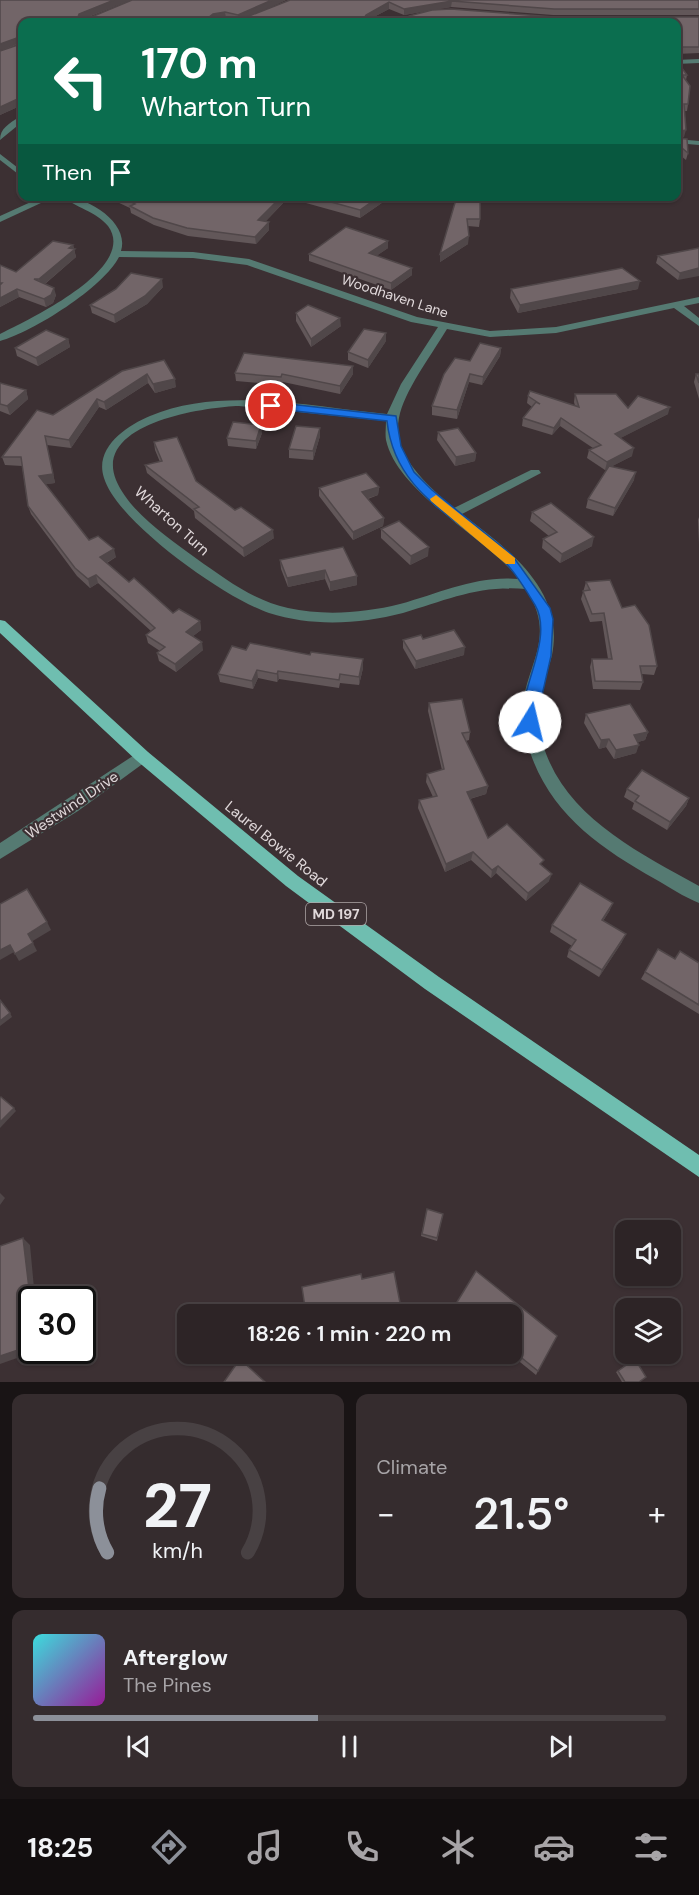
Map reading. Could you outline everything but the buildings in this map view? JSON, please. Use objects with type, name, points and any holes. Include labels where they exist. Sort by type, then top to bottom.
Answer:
[{"type":"main road","name":"Laurel Bowie Road","points":[[0,625],[142,756],[292,881],[357,930],[699,1167]]},
{"type":"street","points":[[405,18],[435,12]]},
{"type":"street","points":[[681,62],[699,62]]},
{"type":"street","points":[[0,138],[7,129],[18,122]]},
{"type":"street","points":[[681,141],[699,142]]},
{"type":"street","points":[[0,156],[18,172]]},
{"type":"street","points":[[0,219],[41,201]]},
{"type":"street","points":[[0,338],[95,280],[110,268],[119,254],[120,243],[114,227],[73,201]]},
{"type":"street","name":"Woodhaven Lane","points":[[119,254],[193,255],[249,262],[393,313],[443,327],[490,334],[535,333],[699,300]]},
{"type":"street","points":[[678,306],[699,323]]},
{"type":"street","points":[[443,327],[406,388],[392,418],[394,440],[400,460],[428,492],[508,558],[530,585],[543,608],[546,619],[545,656],[530,709],[538,756],[545,775],[569,808],[596,833],[612,845],[699,894]]},
{"type":"street","name":"Wharton Turn","points":[[392,418],[239,403],[217,402],[193,406],[156,417],[129,433],[114,450],[109,477],[114,489],[126,504],[198,566],[244,598],[273,610],[309,617],[358,617],[402,608],[480,585],[530,585]]},
{"type":"street","points":[[453,514],[535,473]]},
{"type":"street","name":"Westwind Drive","points":[[0,852],[72,806],[142,756]]},
{"type":"slow traffic","points":[[436,499],[511,561]]},
{"type":"route","points":[[271,406],[392,418],[395,446],[409,474],[471,529],[508,558],[530,585],[543,608],[546,619],[545,656],[530,709],[530,722]]}]
